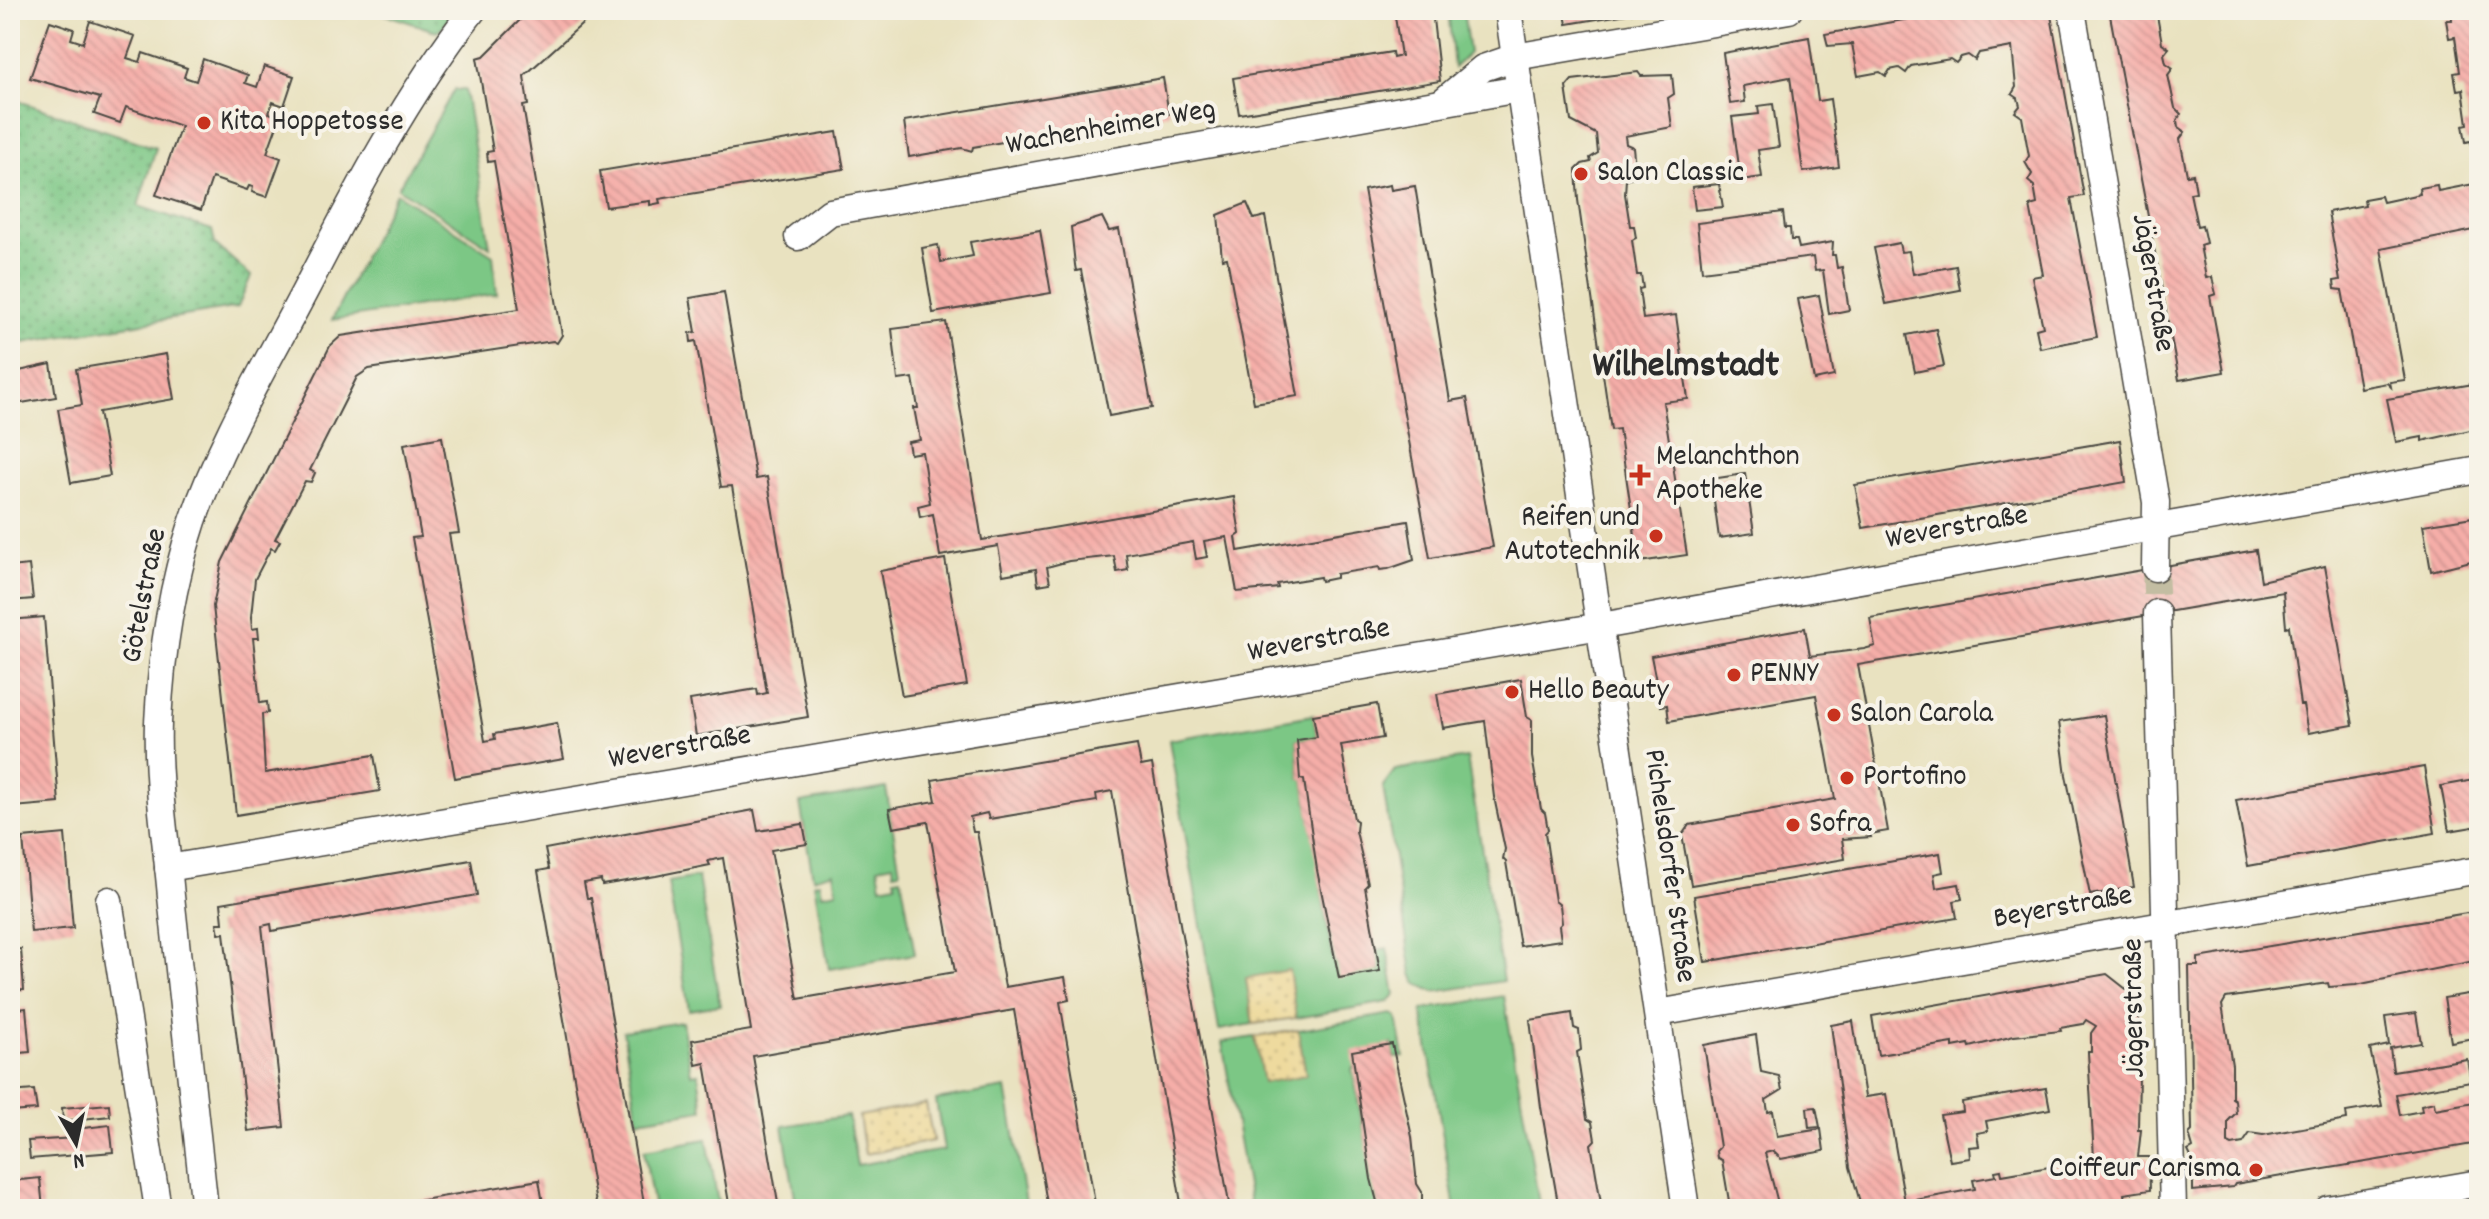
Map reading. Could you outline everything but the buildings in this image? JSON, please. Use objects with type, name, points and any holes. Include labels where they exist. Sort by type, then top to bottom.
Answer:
[{"type":"street","name":"Götelstraße","points":[[205,1209],[161,815],[158,724],[165,652],[193,522],[220,456],[360,183],[439,53],[473,10]]},
{"type":"street","name":"Pichelsdorfer Straße","points":[[1508,10],[1686,1209]]},
{"type":"street","name":"Wachenheimer Weg","points":[[1442,102],[1483,68],[1515,57],[1789,10]]},
{"type":"street","name":"Jägerstraße","points":[[2072,10],[2156,502],[2155,568]]},
{"type":"street","name":"Wachenheimer Weg","points":[[798,237],[830,212],[1519,89]]},
{"type":"street","name":"Weverstraße","points":[[168,868],[1601,626],[2479,470]]},
{"type":"street","name":"Jägerstraße","points":[[2157,613],[2173,1209]]},
{"type":"street","name":"Beyerstraße","points":[[1658,1013],[2479,870]]},
{"type":"street","points":[[109,900],[158,1209]]},
{"type":"street","points":[[2328,1209],[2479,1183]]},
{"type":"green space","points":[[373,10],[457,10],[438,32]]},
{"type":"green space","points":[[1448,10],[1463,10],[1469,53],[1454,68]]},
{"type":"green space","points":[[454,90],[465,90],[490,247],[398,188]]},
{"type":"green space","points":[[10,98],[156,148],[138,206],[212,230],[215,244],[251,276],[238,307],[10,345]]},
{"type":"green space","points":[[396,193],[493,255],[497,294],[332,320]]},
{"type":"green space","points":[[1313,715],[1317,737],[1297,740],[1300,779],[1304,780],[1333,962],[1380,971],[1376,950],[1387,948],[1395,995],[1388,1002],[1296,1018],[1289,971],[1246,978],[1253,1024],[1219,1030],[1169,740]]},
{"type":"green space","points":[[1467,758],[1503,981],[1434,992],[1416,983],[1412,974],[1383,786],[1395,770]]},
{"type":"green space","points":[[886,788],[900,871],[894,872],[893,864],[878,867],[881,886],[896,883],[895,878],[901,877],[915,954],[829,969],[814,883],[820,882],[822,894],[837,891],[834,872],[813,878],[800,803]]},
{"type":"green space","points":[[698,877],[720,1005],[689,1010],[668,882]]},
{"type":"green space","points":[[1504,996],[1540,1209],[1455,1209],[1422,1010]]},
{"type":"green space","points":[[1392,1014],[1397,1017],[1404,1057],[1395,1058],[1392,1044],[1352,1069],[1379,1209],[1251,1209],[1222,1042],[1255,1037],[1264,1082],[1306,1075],[1298,1030]]},
{"type":"green space","points":[[682,1022],[691,1074],[698,1073],[703,1110],[638,1120],[623,1031]]},
{"type":"green space","points":[[1006,1088],[1027,1209],[797,1209],[783,1126],[848,1116],[857,1165],[944,1150],[936,1100]]},
{"type":"green space","points":[[707,1139],[719,1209],[654,1209],[644,1150]]},
{"type":"sand","points":[[1289,970],[1296,1018],[1253,1024],[1246,978]]},
{"type":"sand","points":[[1298,1030],[1306,1075],[1263,1083],[1255,1037]]},
{"type":"sand","points":[[926,1104],[933,1141],[865,1154],[859,1116]]},
{"type":"tunnel","points":[[2155,568],[2157,613]]},
{"type":"place","name":"Kita Hoppetosse","points":[[204,123]]},
{"type":"place","name":"Salon Classic","points":[[1581,174]]},
{"type":"place","name":"Melanchthon Apotheke","points":[[1640,475]]},
{"type":"place","name":"Reifen und Autotechnik","points":[[1656,536]]},
{"type":"place","name":"PENNY","points":[[1734,675]]},
{"type":"place","name":"Hello Beauty","points":[[1512,692]]},
{"type":"place","name":"Salon Carola","points":[[1834,715]]},
{"type":"place","name":"Portofino","points":[[1847,778]]},
{"type":"place","name":"Sofra","points":[[1793,825]]},
{"type":"place","name":"Coiffeur Carisma","points":[[2256,1170]]},
{"type":"district","name":"Wilhelmstadt","points":[[1686,367]]}]
